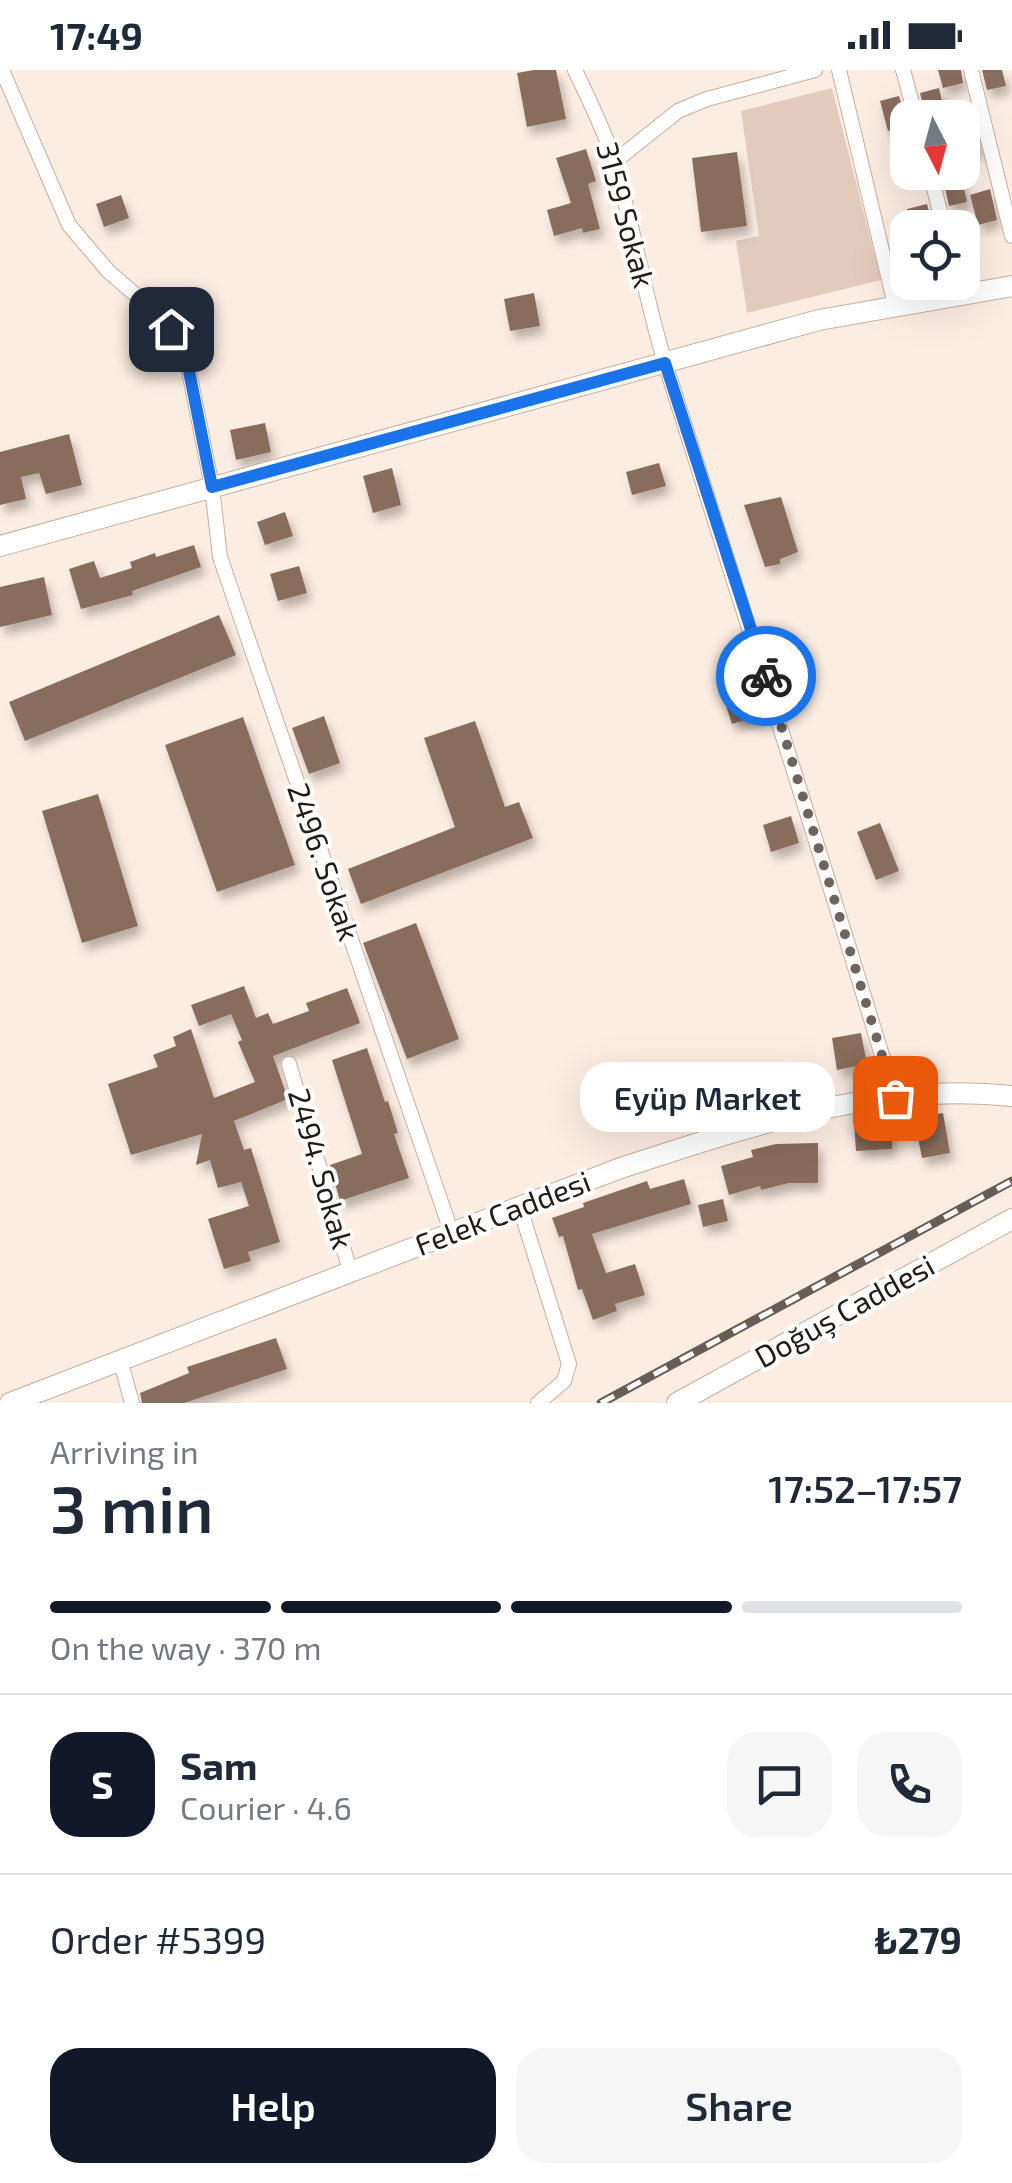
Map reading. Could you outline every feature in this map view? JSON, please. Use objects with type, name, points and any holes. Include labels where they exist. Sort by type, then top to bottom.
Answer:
[{"type":"street","name":"2496. Sokak","points":[[2,70],[69,225],[108,271],[160,316],[179,342],[189,371],[212,487],[220,557],[452,1234]]},
{"type":"street","name":"3159 Sokak","points":[[575,70],[614,162],[665,363],[895,1098]]},
{"type":"street","points":[[614,162],[678,110],[815,70]]},
{"type":"street","points":[[839,70],[895,305]]},
{"type":"street","points":[[904,70],[912,100]]},
{"type":"street","points":[[971,70],[1012,236]]},
{"type":"street","points":[[980,288],[1012,286]]},
{"type":"street","points":[[0,546],[819,320],[915,300]]},
{"type":"street","name":"2494. Sokak","points":[[289,1064],[351,1274]]},
{"type":"street","name":"Felek Caddesi","points":[[12,1403],[618,1169],[728,1135],[852,1102],[1012,1096]]},
{"type":"street","points":[[520,1208],[569,1364],[564,1381],[538,1403]]},
{"type":"street","name":"Doğuş Caddesi","points":[[677,1403],[1012,1220]]},
{"type":"street","points":[[120,1359],[132,1403]]},
{"type":"shaded area","points":[[832,88],[881,280],[747,313],[736,241],[759,236],[741,111]]},
{"type":"building","points":[[556,70],[566,119],[527,127],[517,73]]},
{"type":"building","points":[[938,70],[961,70],[963,83],[943,88]]},
{"type":"building","points":[[982,70],[1002,70],[1006,86],[987,90]]},
{"type":"building","points":[[939,88],[942,100],[922,100],[920,93]]},
{"type":"building","points":[[899,96],[900,100],[890,100],[890,130],[888,131],[880,101]]},
{"type":"building","points":[[586,149],[596,181],[588,184],[600,229],[583,233],[582,228],[554,236],[547,210],[571,203],[556,158]]},
{"type":"building","points":[[737,152],[747,226],[701,232],[692,158]]},
{"type":"building","points":[[990,189],[997,220],[980,224],[980,210],[974,210],[970,195]]},
{"type":"building","points":[[946,190],[964,190],[967,202],[949,206]]},
{"type":"building","points":[[121,195],[129,218],[104,227],[96,204]]},
{"type":"building","points":[[927,204],[928,210],[907,210]]},
{"type":"building","points":[[534,293],[540,326],[510,331],[504,299]]},
{"type":"building","points":[[265,423],[271,452],[236,460],[230,430]]},
{"type":"building","points":[[69,434],[82,485],[46,494],[39,473],[21,477],[26,499],[0,505],[0,452]]},
{"type":"building","points":[[659,463],[666,486],[632,495],[626,472]]},
{"type":"building","points":[[392,468],[401,505],[373,513],[363,476]]},
{"type":"building","points":[[781,497],[798,552],[780,559],[780,564],[765,567],[744,505]]},
{"type":"building","points":[[285,512],[293,536],[265,545],[257,522]]},
{"type":"building","points":[[194,545],[201,567],[132,591],[133,595],[81,609],[69,569],[94,561],[100,578],[132,568],[130,562],[155,553],[156,557]]},
{"type":"building","points":[[299,566],[307,593],[278,601],[270,574]]},
{"type":"building","points":[[44,577],[52,615],[0,627],[0,587]]},
{"type":"building","points":[[219,615],[236,655],[25,741],[9,702]]},
{"type":"building","points":[[749,687],[758,716],[732,724],[723,696]]},
{"type":"building","points":[[324,716],[340,763],[309,774],[292,728]]},
{"type":"building","points":[[243,717],[295,865],[217,892],[165,745]]},
{"type":"building","points":[[475,721],[505,807],[519,802],[533,838],[361,904],[348,869],[455,827],[424,738]]},
{"type":"building","points":[[98,794],[138,926],[82,943],[42,811]]},
{"type":"building","points":[[791,816],[799,843],[771,852],[763,825]]},
{"type":"building","points":[[880,823],[899,871],[876,880],[857,832]]},
{"type":"building","points":[[416,923],[459,1039],[407,1059],[363,943]]},
{"type":"building","points":[[244,986],[256,1018],[268,1013],[273,1024],[309,1011],[306,1003],[347,988],[360,1023],[273,1056],[288,1099],[234,1121],[244,1150],[251,1148],[280,1242],[248,1252],[251,1261],[224,1269],[208,1219],[249,1206],[241,1182],[218,1188],[210,1160],[196,1165],[202,1134],[131,1155],[108,1084],[158,1067],[153,1055],[176,1046],[173,1037],[191,1029],[214,1098],[255,1082],[231,1014],[199,1026],[191,1005]]},
{"type":"building","points":[[861,1033],[867,1064],[837,1070],[832,1038]]},
{"type":"building","points":[[367,1048],[385,1102],[388,1101],[409,1178],[340,1201],[330,1165],[362,1154],[332,1060]]},
{"type":"building","points":[[943,1113],[950,1153],[922,1158],[914,1118]]},
{"type":"building","points":[[892,1120],[892,1149],[856,1151],[854,1122]]},
{"type":"building","points":[[818,1143],[818,1183],[789,1183],[761,1190],[760,1186],[729,1195],[721,1166],[753,1157],[751,1150],[776,1144]]},
{"type":"building","points":[[684,1179],[691,1204],[592,1234],[606,1273],[635,1264],[645,1295],[615,1304],[617,1311],[593,1320],[582,1289],[578,1290],[563,1236],[559,1237],[552,1218],[647,1181],[650,1189]]},
{"type":"building","points":[[723,1199],[728,1221],[703,1227],[698,1205]]},
{"type":"building","points":[[276,1338],[287,1369],[184,1403],[142,1403],[140,1393],[189,1373],[187,1367]]},
{"type":"railway","points":[[601,1403],[1012,1181]]},
{"type":"way so far","points":[[766,676],[895,1098]]},
{"type":"place","name":"Eyüp Market","points":[[895,1098]]},
{"type":"route","points":[[171,329],[189,371],[212,487],[665,363],[766,676]]}]
